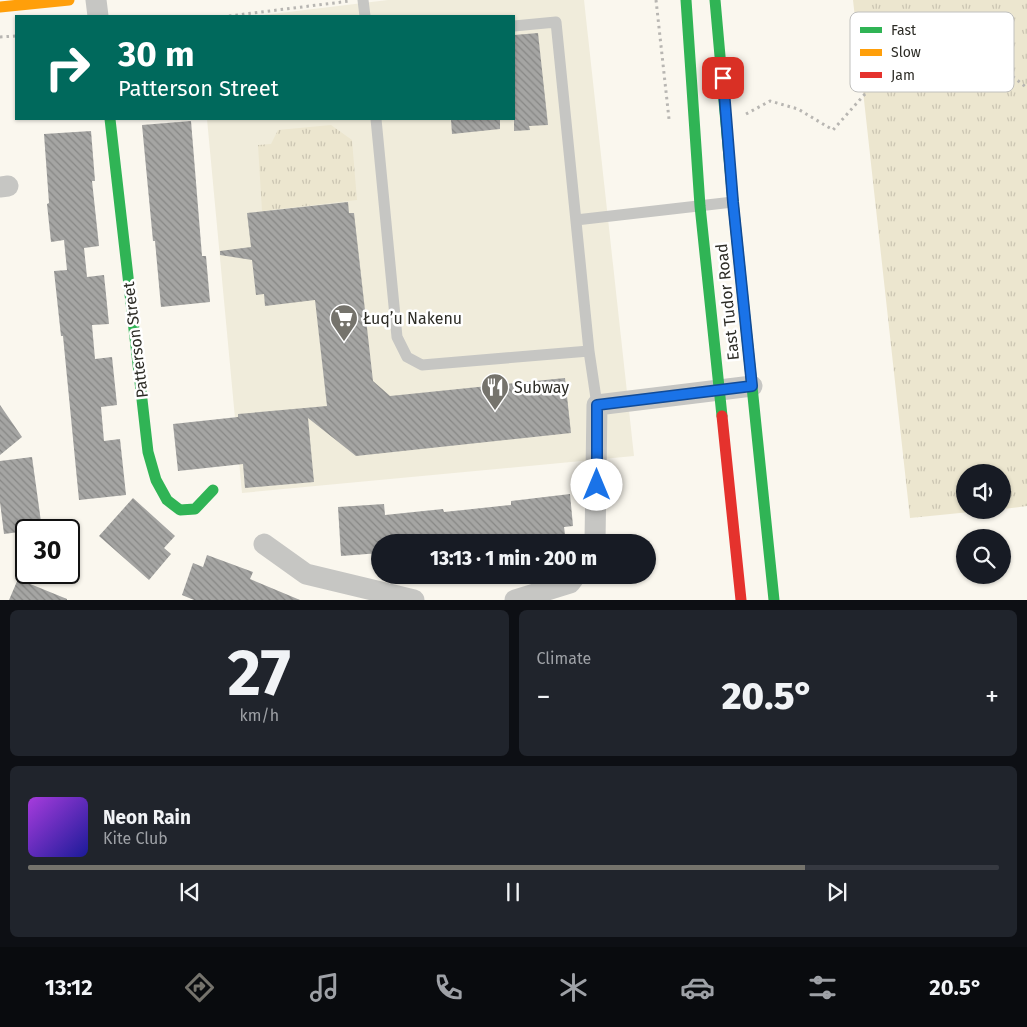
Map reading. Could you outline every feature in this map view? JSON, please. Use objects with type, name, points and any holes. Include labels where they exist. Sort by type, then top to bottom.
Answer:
[{"type":"main road","points":[[0,7],[69,0]]},
{"type":"main road","name":"East Tudor Road","points":[[686,0],[700,206],[741,600]]},
{"type":"main road","name":"East Tudor Road","points":[[715,0],[733,202],[774,600]]},
{"type":"main road","name":"Patterson Street","points":[[110,120],[148,452],[156,480],[167,500],[180,510],[195,509],[212,490]]},
{"type":"street","points":[[96,0],[98,15]]},
{"type":"street","points":[[595,534],[597,405],[752,386]]},
{"type":"street","points":[[264,544],[306,574],[414,600]]},
{"type":"street","points":[[515,600],[567,584]]},
{"type":"lane","points":[[363,0],[365,15]]},
{"type":"lane","points":[[515,26],[556,22],[597,405]]},
{"type":"lane","points":[[376,120],[397,338],[408,357],[422,365],[590,350]]},
{"type":"lane","points":[[576,220],[733,202]]},
{"type":"path","points":[[237,15],[356,0]]},
{"type":"path","points":[[0,37],[15,36]]},
{"type":"path","points":[[1014,78],[1027,88]]},
{"type":"path","points":[[726,117],[746,114],[770,101],[798,109],[833,130],[867,92]]},
{"type":"shaded area","points":[[388,0],[584,0],[634,456],[242,493],[207,120],[515,120],[515,15],[263,15]]},
{"type":"green space","points":[[853,0],[1027,0],[1027,506],[1011,508],[1011,464],[956,464],[956,513],[910,518],[863,92],[1014,92],[1014,12],[854,12]]},
{"type":"green space","points":[[331,125],[352,140],[357,200],[262,211],[258,145],[271,144],[278,130]]},
{"type":"building","points":[[538,33],[548,125],[529,126],[530,130],[514,131],[515,35]]},
{"type":"building","points":[[451,120],[500,120],[500,129],[452,134]]},
{"type":"building","points":[[191,121],[202,256],[206,256],[210,302],[161,307],[142,125]]},
{"type":"building","points":[[91,131],[95,181],[92,181],[99,246],[84,248],[87,277],[104,275],[109,324],[92,325],[95,359],[112,357],[117,405],[101,407],[104,441],[120,439],[126,495],[79,500],[63,336],[61,336],[54,271],[67,270],[64,240],[51,242],[47,204],[49,203],[44,134]]},
{"type":"building","name":"Łuq’u Nakenu","points":[[348,202],[349,213],[354,213],[373,381],[390,396],[565,378],[571,433],[356,456],[308,418],[314,482],[245,488],[243,464],[178,471],[173,424],[238,417],[238,414],[327,406],[315,300],[265,306],[264,294],[256,295],[252,260],[220,255],[220,251],[251,247],[247,213]]},
{"type":"building","points":[[0,405],[22,437],[0,455]]},
{"type":"building","points":[[32,457],[41,519],[15,519],[15,533],[4,534],[0,502],[0,461]]},
{"type":"building","points":[[570,494],[573,526],[564,527],[565,534],[371,534],[371,554],[341,556],[338,507],[384,504],[385,515],[443,509],[444,512],[511,505],[511,501]]},
{"type":"building","points":[[133,498],[175,536],[164,548],[171,554],[149,580],[99,536]]},
{"type":"building","points":[[207,555],[253,572],[250,579],[300,600],[194,600],[182,595],[193,563],[203,567]]},
{"type":"building","points":[[16,584],[30,584],[67,599],[67,600],[9,600]]},
{"type":"traffic: fast","points":[[686,0],[700,206],[722,416]]},
{"type":"traffic: fast","points":[[715,0],[733,202],[774,600]]},
{"type":"traffic: fast","points":[[110,120],[148,452],[156,480],[167,500],[180,510],[195,509],[213,490]]},
{"type":"traffic: slow","points":[[0,7],[69,0]]},
{"type":"traffic: jam","points":[[722,416],[741,600]]},
{"type":"place","name":"Łuq’u Nakenu","points":[[344,342]]},
{"type":"place","name":"Subway","points":[[495,411]]},
{"type":"route","points":[[597,485],[597,405],[752,386],[733,202],[723,78]]}]
